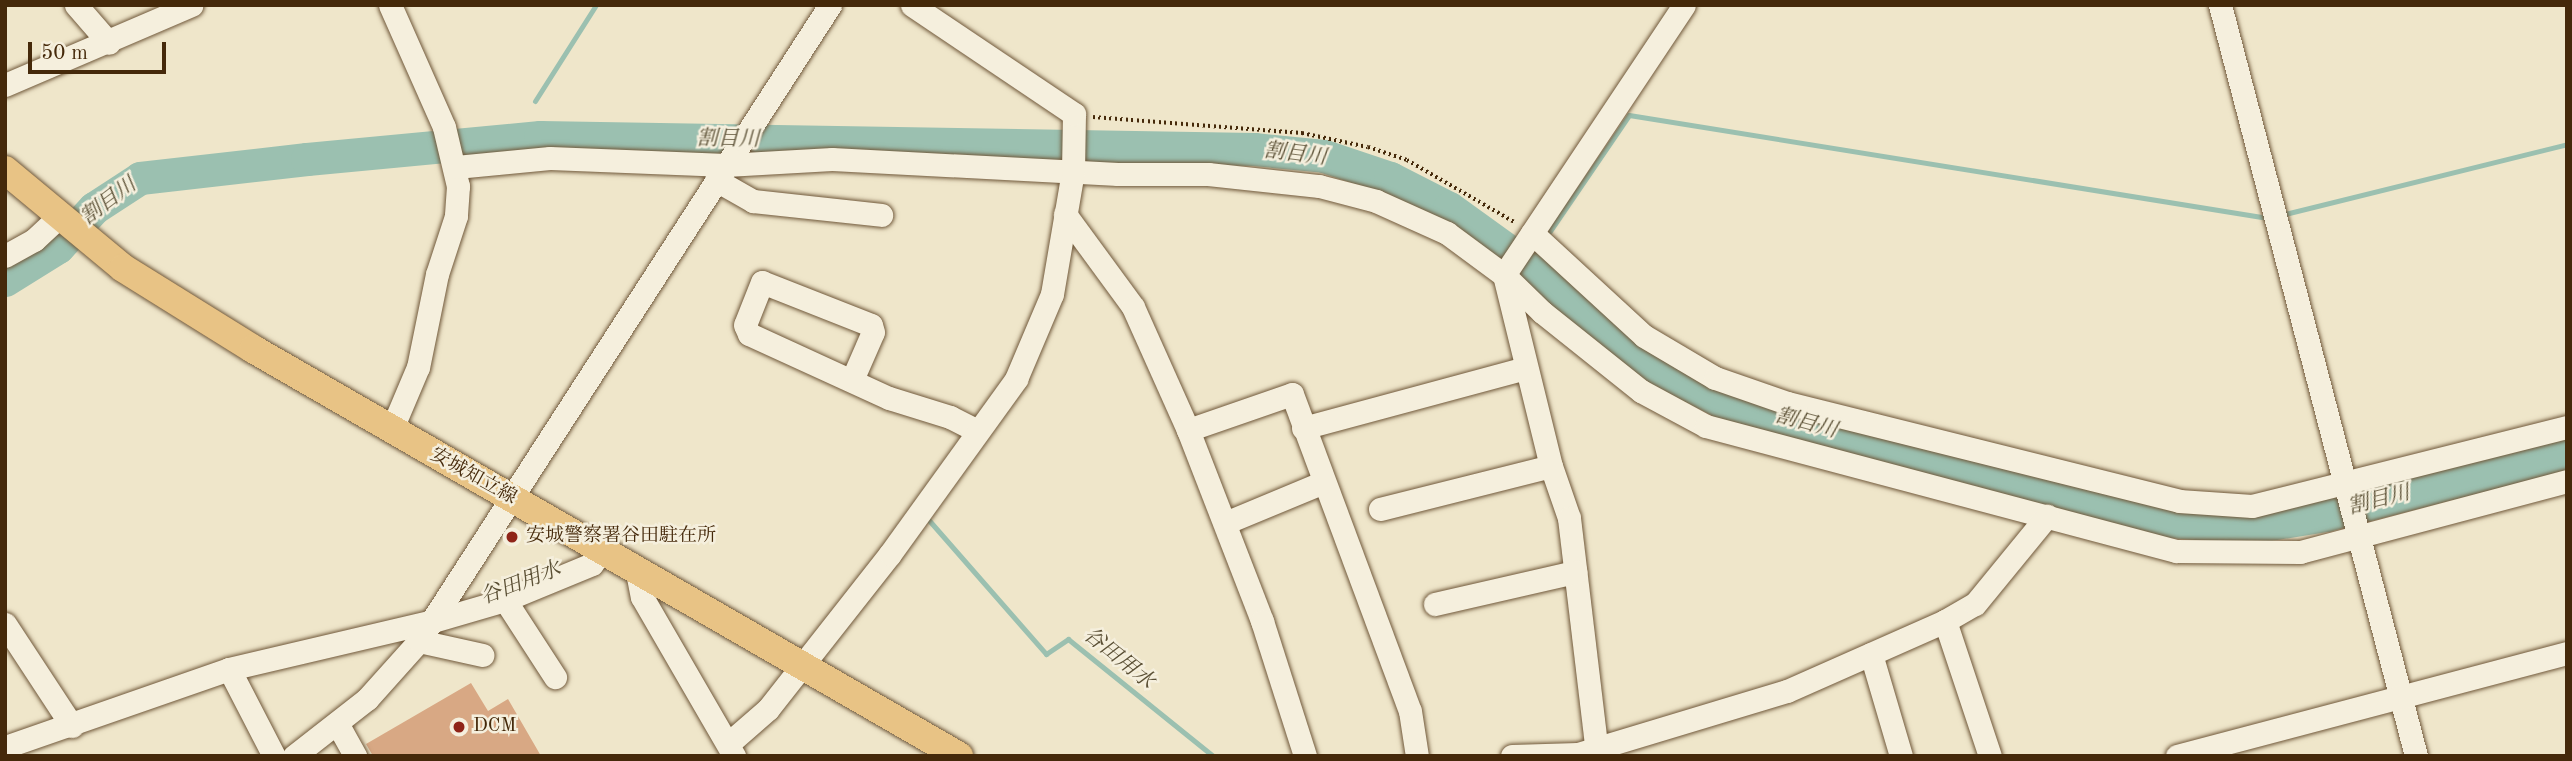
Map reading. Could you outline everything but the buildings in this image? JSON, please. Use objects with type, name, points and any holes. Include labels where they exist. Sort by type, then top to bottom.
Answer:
[{"type":"main road","name":"安城知立線","points":[[5,170],[123,268],[391,431],[959,756]]},
{"type":"street","points":[[76,5],[108,43]]},
{"type":"street","points":[[5,85],[192,5]]},
{"type":"street","points":[[390,5],[444,127],[456,167],[456,216],[437,274],[418,367],[391,431]]},
{"type":"street","points":[[294,756],[321,748],[337,723],[368,699],[419,641],[830,5]]},
{"type":"street","points":[[637,572],[642,597],[731,752],[804,666],[1016,379],[1043,322],[1062,251],[1072,167],[1074,120],[912,5]]},
{"type":"street","points":[[1584,752],[1575,572],[1569,518],[1551,466],[1504,275],[1684,5]]},
{"type":"street","points":[[2220,5],[2416,756]]},
{"type":"street","points":[[456,167],[550,158],[721,172],[832,159],[1072,167],[1253,177],[1348,192],[1447,233],[1504,275],[1542,312],[1641,391],[1706,426],[1898,480],[2047,516],[2116,537],[2199,553],[2300,552],[2357,531],[2567,481]]},
{"type":"street","points":[[721,172],[753,201],[881,215]]},
{"type":"street","points":[[5,256],[34,240],[61,215]]},
{"type":"street","points":[[1065,215],[1133,307],[1188,430],[1224,523],[1305,756]]},
{"type":"street","points":[[1532,233],[1596,296],[1666,351],[1715,378],[1787,403],[2179,501],[2252,506],[2567,428]]},
{"type":"street","points":[[852,380],[873,332],[871,325],[766,280],[762,282],[745,325],[749,334],[852,380],[978,431]]},
{"type":"street","points":[[1303,428],[1525,368]]},
{"type":"street","points":[[1188,430],[1292,394],[1321,483],[1410,711],[1417,756]]},
{"type":"street","points":[[1380,509],[1551,466]]},
{"type":"street","points":[[1224,523],[1321,483]]},
{"type":"street","points":[[1512,756],[1584,752],[1787,691],[1945,621],[1975,604],[2047,516]]},
{"type":"street","points":[[5,747],[72,726],[229,669],[509,606],[592,564],[601,551]]},
{"type":"street","points":[[1436,604],[1575,572]]},
{"type":"street","points":[[509,606],[555,677]]},
{"type":"street","points":[[1945,621],[1990,756]]},
{"type":"street","points":[[5,624],[72,726]]},
{"type":"street","points":[[419,641],[482,655]]},
{"type":"street","points":[[2177,756],[2567,653]]},
{"type":"street","points":[[1871,654],[1901,756]]},
{"type":"street","points":[[229,669],[274,756]]},
{"type":"street","points":[[337,723],[355,756]]},
{"type":"path","points":[[1074,120],[1302,133],[1368,147],[1407,160],[1532,233]]},
{"type":"waterway","points":[[535,101],[596,5]]},
{"type":"waterway","points":[[1550,231],[1629,115],[2268,218]]},
{"type":"waterway","points":[[537,124],[540,137]]},
{"type":"waterway","name":"割目川","points":[[5,280],[58,247],[94,208],[140,178],[307,159],[540,137],[1254,149],[1324,156],[1390,178],[1449,208],[1527,264],[1646,363],[1720,401],[2169,521],[2251,527],[2326,515],[2567,453]]},
{"type":"waterway","points":[[2281,215],[2567,144]]},
{"type":"waterway","name":"割目川","points":[[1527,264],[1532,258]]},
{"type":"waterway","name":"谷田用水","points":[[927,518],[1046,654],[1068,639],[1213,756]]},
{"type":"place","name":"安城警察署谷田駐在所","points":[[512,537]]},
{"type":"place","name":"DCM","points":[[459,727]]}]
